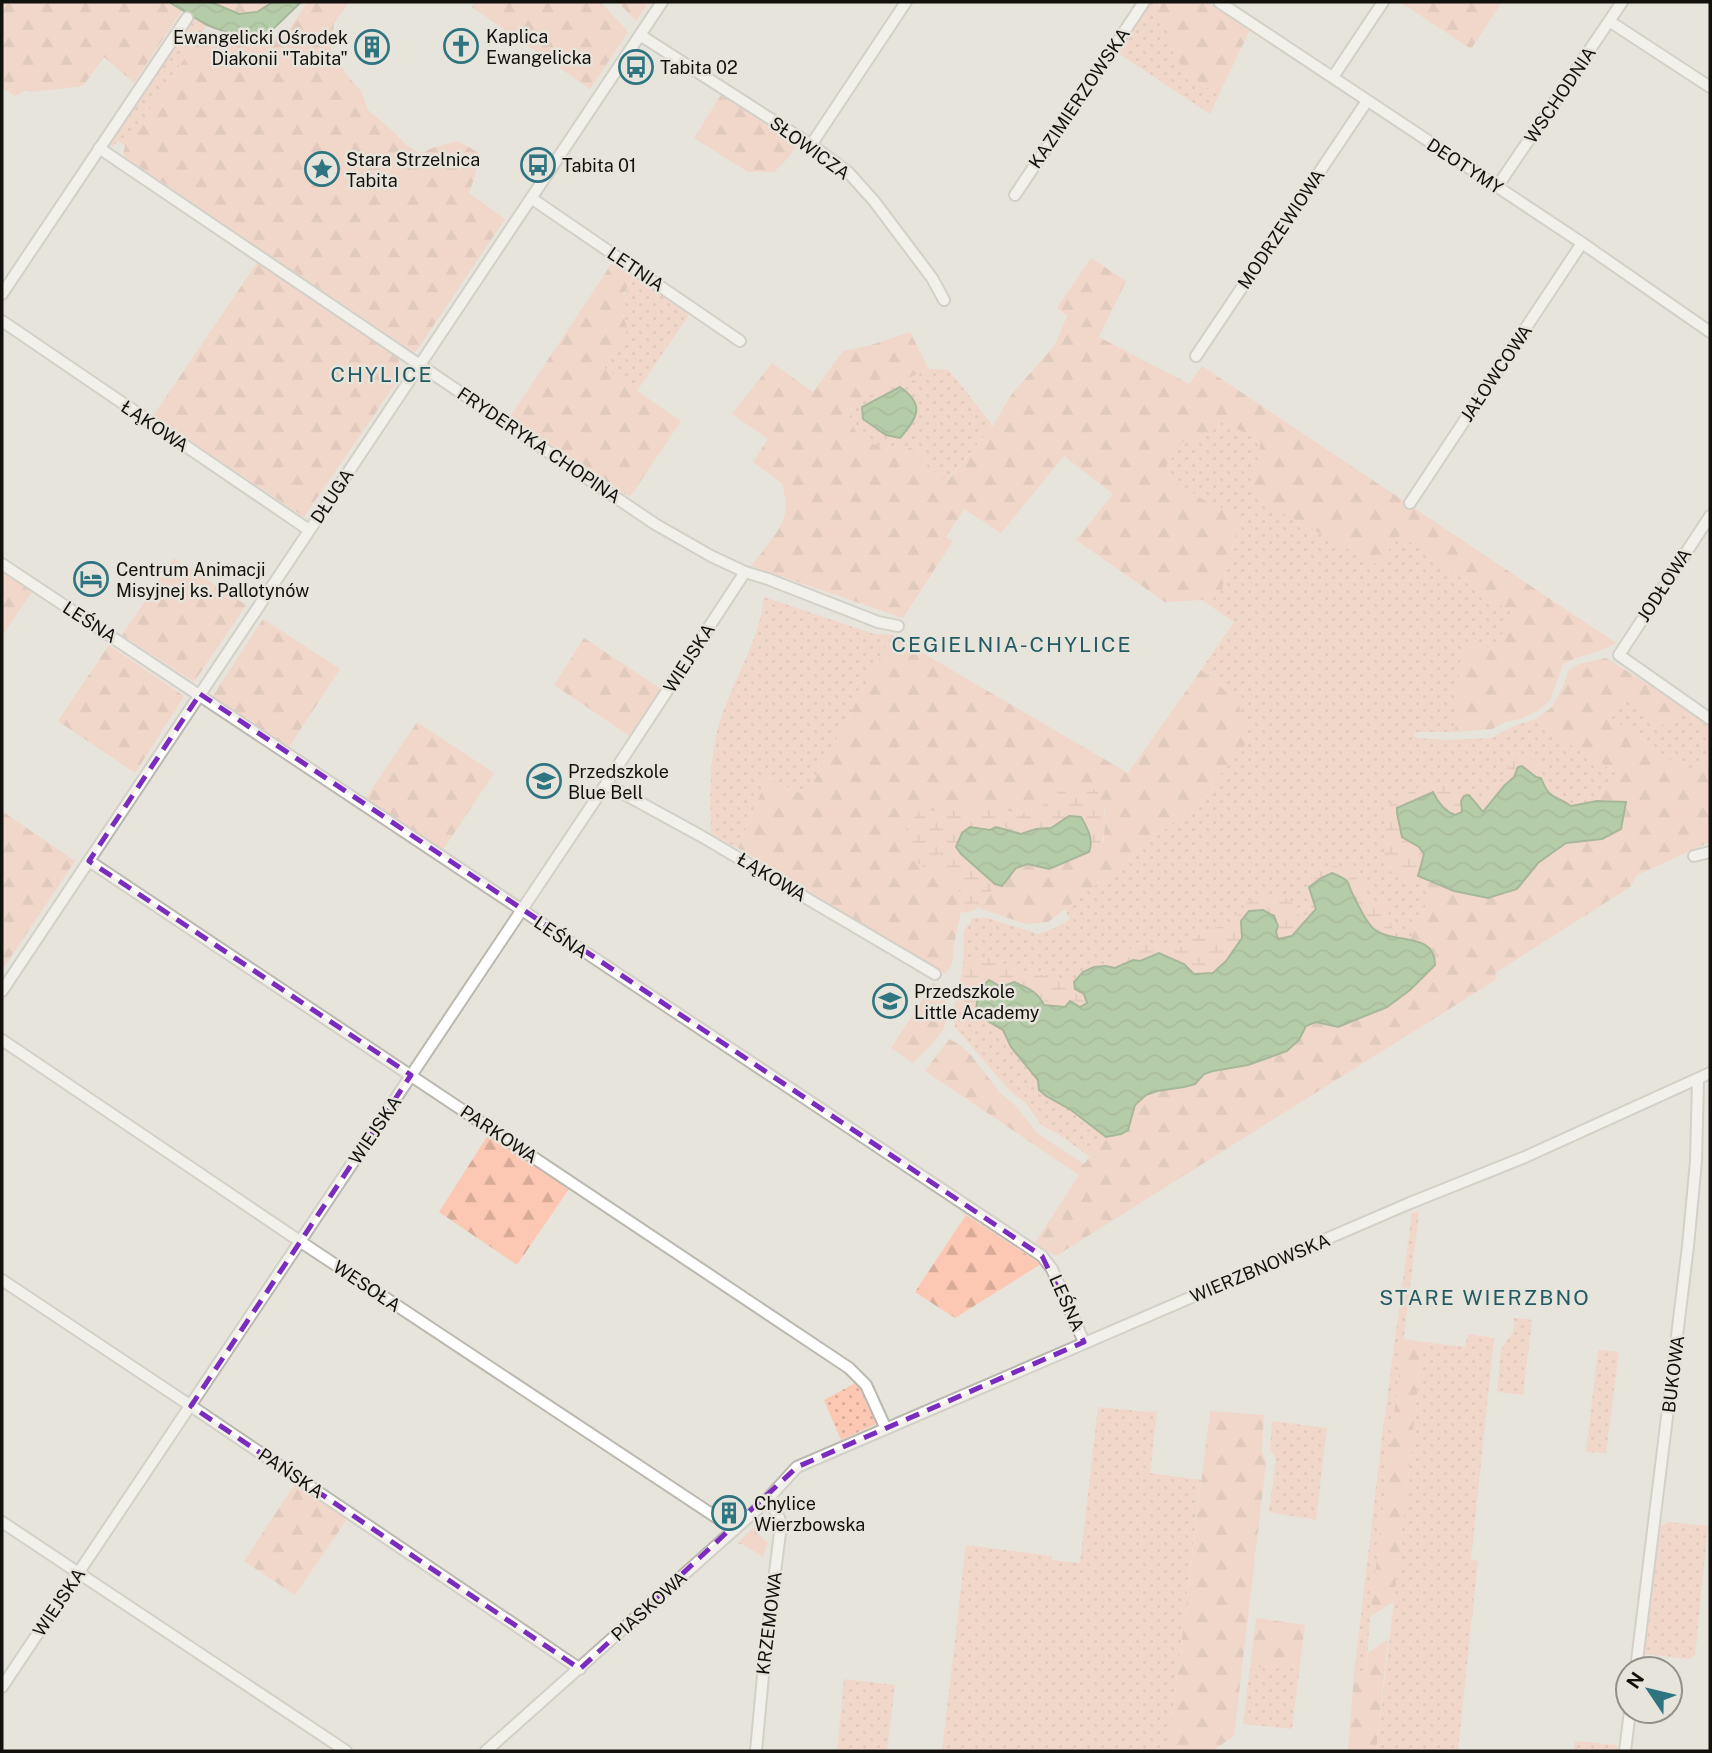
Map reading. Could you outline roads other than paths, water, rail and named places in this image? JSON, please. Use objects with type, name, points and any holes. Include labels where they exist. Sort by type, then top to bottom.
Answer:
[{"type":"street","name":"DŁUGA","points":[[2,991],[662,2]]},
{"type":"street","points":[[811,145],[906,2]]},
{"type":"street","name":"KAZIMIERZOWSKA","points":[[1015,195],[1144,2]]},
{"type":"street","name":"DEOTYMY","points":[[1219,2],[1582,243],[1710,332]]},
{"type":"street","points":[[1333,77],[1383,2]]},
{"type":"street","name":"WSCHODNIA","points":[[1497,187],[1622,2]]},
{"type":"street","points":[[2,294],[187,18]]},
{"type":"street","points":[[1609,21],[1710,87]]},
{"type":"street","name":"SŁOWICZA","points":[[640,35],[811,145],[848,173],[874,201],[932,278],[944,300]]},
{"type":"street","name":"MODRZEWIOWA","points":[[1196,356],[1367,101]]},
{"type":"street","name":"FRYDERYKA CHOPINA","points":[[99,148],[656,524],[745,572],[878,622],[898,626]]},
{"type":"street","name":"LETNIA","points":[[531,198],[740,341]]},
{"type":"street","name":"JAŁOWCOWA","points":[[1410,503],[1582,243]]},
{"type":"street","name":"ŁĄKOWA","points":[[2,321],[309,530]]},
{"type":"street","name":"JODŁOWA","points":[[1710,516],[1619,655],[1710,719]]},
{"type":"street","name":"LEŚNA","points":[[2,564],[1042,1256],[1052,1269],[1084,1342]]},
{"type":"street","name":"WIEJSKA","points":[[2,1686],[745,572]]},
{"type":"street","name":"ŁĄKOWA","points":[[606,784],[701,836],[935,974]]},
{"type":"street","points":[[1694,856],[1710,852]]},
{"type":"street","name":"PARKOWA","points":[[89,861],[849,1368],[866,1385],[886,1429]]},
{"type":"street","name":"WESOŁA","points":[[2,1040],[734,1530]]},
{"type":"street","name":"WIERZBNOWSKA","points":[[809,1461],[1410,1203],[1525,1157],[1710,1073]]},
{"type":"street","name":"BUKOWA","points":[[1638,1655],[1688,1246],[1696,1161],[1698,1079]]},
{"type":"street","name":"PAŃSKA","points":[[2,1280],[580,1669]]},
{"type":"street","name":"PIASKOWA","points":[[486,1751],[767,1500],[797,1467],[809,1461]]},
{"type":"street","name":"KRZEMOWA","points":[[756,1751],[781,1525],[776,1511],[767,1500]]},
{"type":"street","points":[[2,1522],[346,1751]]},
{"type":"street","points":[[1625,1751],[1628,1725]]},
{"type":"water","points":[[169,2],[211,2],[239,14],[257,12],[273,2],[301,2],[268,34],[254,39],[207,25]]},
{"type":"water","points":[[900,387],[913,400],[916,412],[900,438],[886,435],[863,419],[862,407]]},
{"type":"water","points":[[1522,766],[1541,778],[1550,794],[1571,806],[1597,801],[1626,802],[1621,829],[1602,839],[1566,843],[1538,863],[1517,889],[1488,898],[1454,891],[1418,876],[1424,854],[1419,847],[1402,837],[1397,808],[1433,792],[1442,806],[1455,815],[1462,812],[1461,801],[1464,796],[1469,795],[1483,812],[1514,777],[1518,767]]},
{"type":"water","points":[[1069,816],[1081,817],[1090,838],[1089,852],[1049,869],[1028,864],[1016,868],[1002,886],[995,884],[956,847],[962,833],[970,827],[990,830],[996,827],[1021,834],[1051,828]]},
{"type":"water","points":[[1332,873],[1347,881],[1364,917],[1374,929],[1428,947],[1433,954],[1435,965],[1410,990],[1387,1007],[1338,1027],[1316,1022],[1306,1026],[1299,1040],[1287,1051],[1248,1065],[1204,1074],[1195,1084],[1146,1095],[1135,1105],[1128,1130],[1121,1134],[1106,1137],[1071,1110],[1046,1096],[1039,1090],[1038,1080],[1011,1047],[1003,1030],[976,1011],[979,994],[989,980],[1001,987],[1014,982],[1024,986],[1035,993],[1044,1005],[1065,1007],[1070,1001],[1080,1007],[1087,1003],[1084,994],[1075,989],[1074,982],[1083,972],[1094,967],[1115,968],[1159,953],[1184,964],[1194,974],[1213,973],[1226,961],[1242,938],[1241,921],[1249,911],[1263,910],[1274,916],[1278,926],[1278,939],[1292,936],[1316,909],[1309,887]]},
{"type":"place","name":"Kaplica Ewangelicka","points":[[461,46]]},
{"type":"place","name":"Ewangelicki Ośrodek Diakonii \"Tabita\"","points":[[372,47]]},
{"type":"place","name":"Tabita 02","points":[[636,67]]},
{"type":"place","name":"Tabita 01","points":[[538,165]]},
{"type":"place","name":"Stara Strzelnica Tabita","points":[[322,169]]},
{"type":"place","name":"Centrum Animacji Misyjnej ks. Pallotynów","points":[[91,579]]},
{"type":"place","name":"Przedszkole Blue Bell","points":[[544,781]]},
{"type":"place","name":"Przedszkole Little Academy","points":[[890,1001]]},
{"type":"place","name":"Chylice Wierzbowska","points":[[729,1513]]},
{"type":"district","name":"CHYLICE","points":[[382,374]]},
{"type":"district","name":"CEGIELNIA-CHYLICE","points":[[1012,644]]},
{"type":"district","name":"STARE WIERZBNO","points":[[1485,1297]]}]
